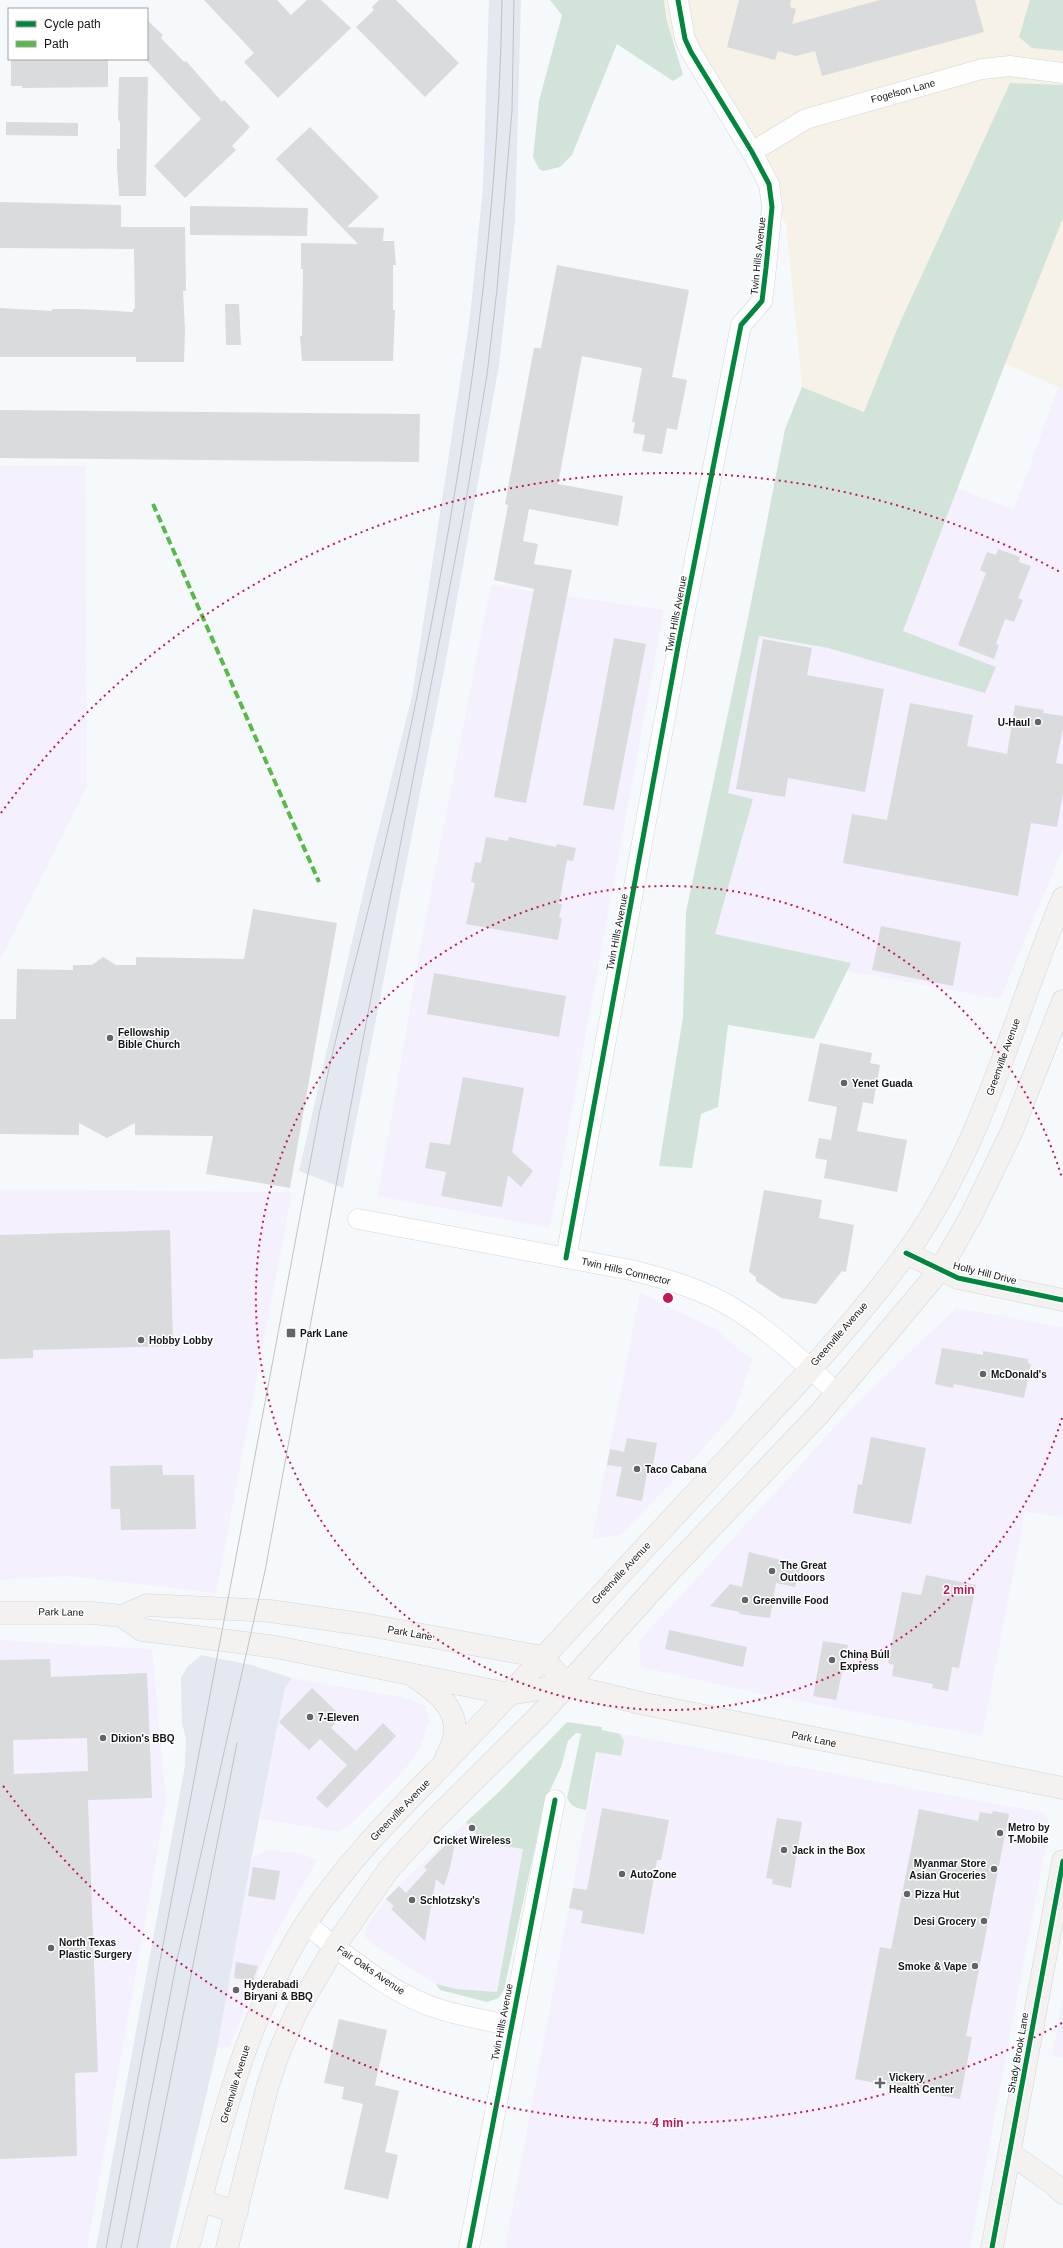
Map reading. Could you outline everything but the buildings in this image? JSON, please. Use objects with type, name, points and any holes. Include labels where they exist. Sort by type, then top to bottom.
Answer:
[{"type":"main road","name":"Greenville Avenue","points":[[188,2248],[239,2063],[267,1994],[306,1924],[355,1857],[438,1771],[810,1368],[906,1253],[934,1212],[982,1114],[1055,940],[1063,898]]},
{"type":"main road","points":[[227,2248],[267,2088],[278,2055],[296,2012],[335,1946],[389,1869],[430,1824],[566,1686],[837,1393],[940,1270],[971,1216],[1012,1131],[1063,1001]]},
{"type":"main road","name":"Holly Hill Drive","points":[[906,1253],[958,1278],[1063,1300]]},
{"type":"main road","name":"Park Lane","points":[[122,1616],[147,1605],[270,1612],[368,1626],[543,1658]]},
{"type":"main road","name":"Park Lane","points":[[0,1613],[92,1613],[122,1616],[142,1630],[276,1648],[509,1694],[566,1686],[653,1706],[1063,1788]]},
{"type":"main road","points":[[543,1658],[566,1686]]},
{"type":"main road","points":[[410,1674],[434,1689],[446,1703],[455,1722],[455,1736],[450,1750],[438,1771]]},
{"type":"main road","name":"Shady Brook Lane","points":[[992,2248],[1063,1861]]},
{"type":"main road","points":[[1010,2153],[1055,2185],[1063,2193]]},
{"type":"main road","points":[[201,2202],[237,2212]]},
{"type":"street","name":"Twin Hills Avenue","points":[[566,1258],[679,641],[741,325],[762,301],[772,202],[769,184],[752,152],[691,52],[685,39],[678,0]]},
{"type":"street","name":"Fogelson Lane","points":[[752,152],[806,119],[982,69],[1010,66],[1063,73]]},
{"type":"street","name":"Twin Hills Connector","points":[[358,1219],[566,1258],[665,1279],[702,1292],[756,1323],[810,1368],[837,1393]]},
{"type":"street","name":"Twin Hills Avenue","points":[[469,2248],[510,2026],[555,1800]]},
{"type":"street","name":"Fair Oaks Avenue","points":[[306,1924],[394,1988],[441,2010],[510,2026]]},
{"type":"shaded area","points":[[489,0],[521,0],[515,221],[499,365],[446,660],[343,1188],[299,1171],[368,872],[412,696],[470,317],[483,187]]},
{"type":"shaded area","points":[[624,0],[1063,0],[1063,389],[1005,364],[864,412],[802,387],[786,224],[671,38]]},
{"type":"shaded area","points":[[1058,387],[1063,389],[1063,849],[1000,999],[847,971],[851,964],[715,934],[753,799],[728,794],[759,636],[828,648],[996,667],[903,631],[957,488],[1014,510]]},
{"type":"shaded area","points":[[0,466],[85,466],[87,787],[0,961]]},
{"type":"shaded area","points":[[491,585],[664,610],[550,1228],[378,1196],[422,937]]},
{"type":"shaded area","points":[[0,1189],[292,1192],[216,1593],[69,1576],[0,1580]]},
{"type":"shaded area","points":[[640,1293],[715,1329],[752,1360],[733,1415],[690,1463],[621,1535],[592,1539]]},
{"type":"shaded area","points":[[956,1308],[1063,1327],[1063,1517],[1025,1512],[982,1736],[752,1692],[641,1667],[639,1641],[858,1402]]},
{"type":"shaded area","points":[[0,1640],[152,1649],[166,1803],[87,2248],[0,2248]]},
{"type":"shaded area","points":[[201,1655],[251,1665],[292,1678],[285,1688],[251,1860],[217,2049],[170,2248],[96,2248],[185,1766],[186,1739],[182,1723],[181,1678],[187,1667]]},
{"type":"shaded area","points":[[292,1678],[401,1697],[425,1705],[429,1720],[420,1749],[400,1775],[348,1827],[338,1832],[260,1819],[285,1688]]},
{"type":"shaded area","points":[[602,1730],[1045,1813],[1050,1823],[970,2248],[505,2248]]},
{"type":"shaded area","points":[[466,1822],[483,1843],[523,1849],[497,1992],[457,1989],[436,1984],[375,1946],[365,1936],[367,1925],[389,1895]]},
{"type":"shaded area","points":[[268,1850],[299,1853],[317,1860],[268,1948],[230,2046],[217,2049],[251,1860],[254,1856]]},
{"type":"shaded area","points":[[1063,1996],[1063,2058],[1052,2056]]},
{"type":"green space","points":[[550,0],[664,0],[666,18],[683,75],[673,81],[617,44],[572,155],[560,167],[543,171],[539,169],[533,157],[539,101],[562,15]]},
{"type":"green space","points":[[1030,0],[1063,0],[1063,51],[1032,48],[1019,37]]},
{"type":"green space","points":[[1010,83],[1063,85],[1063,218],[1005,364],[903,631],[996,667],[985,693],[828,648],[759,636],[728,793],[753,799],[715,934],[851,963],[814,1039],[728,1025],[718,1107],[701,1114],[692,1168],[659,1166],[683,1017],[686,912],[747,623],[785,429],[802,387],[864,412],[898,327]]},
{"type":"green space","points":[[567,1722],[602,1727],[602,1730],[620,1734],[624,1741],[621,1756],[596,1752],[586,1810],[580,1809],[575,1807],[567,1798],[581,1734],[576,1733],[568,1741],[561,1767],[545,1801],[504,1990],[499,1998],[487,2002],[440,1990],[436,1984],[457,1989],[497,1992],[523,1849],[483,1843],[466,1822],[500,1791]]},
{"type":"tram line","points":[[106,2248],[320,1110],[329,1067],[394,806],[423,669],[441,574],[471,384],[483,288],[499,96],[502,0]]},
{"type":"tram line","points":[[121,2248],[177,1960],[265,1571],[361,1050],[463,518],[487,375],[497,289],[512,110],[514,0]]},
{"type":"tram line","points":[[137,2248],[237,1743]]},
{"type":"marked path","points":[[153,504],[319,882]]},
{"type":"cycle path","points":[[566,1258],[679,641],[741,325],[762,301],[772,207],[769,184],[752,152],[691,52],[685,39],[678,0]]},
{"type":"cycle path","points":[[906,1253],[958,1278],[1063,1300]]},
{"type":"cycle path","points":[[469,2248],[555,1800]]},
{"type":"cycle path","points":[[992,2248],[1063,1861]]},
{"type":"place","name":"U-Haul","points":[[1038,722]]},
{"type":"place","name":"Fellowship Bible Church","points":[[110,1038]]},
{"type":"place","name":"Yenet Guada","points":[[844,1083]]},
{"type":"place","name":"Park Lane","points":[[291,1333]]},
{"type":"place","name":"Hobby Lobby","points":[[141,1340]]},
{"type":"place","name":"McDonald's","points":[[983,1374]]},
{"type":"place","name":"Taco Cabana","points":[[637,1469]]},
{"type":"place","name":"The Great Outdoors","points":[[772,1571]]},
{"type":"place","name":"Greenville Food","points":[[745,1600]]},
{"type":"place","name":"China Bull Express","points":[[832,1660]]},
{"type":"place","name":"7-Eleven","points":[[310,1717]]},
{"type":"place","name":"Dixion's BBQ","points":[[103,1738]]},
{"type":"place","name":"Cricket Wireless","points":[[472,1828]]},
{"type":"place","name":"Metro by T-Mobile","points":[[1000,1833]]},
{"type":"place","name":"Jack in the Box","points":[[784,1850]]},
{"type":"place","name":"Myanmar Store Asian Groceries","points":[[994,1869]]},
{"type":"place","name":"AutoZone","points":[[622,1874]]},
{"type":"place","name":"Pizza Hut","points":[[907,1894]]},
{"type":"place","name":"Schlotzsky's","points":[[412,1900]]},
{"type":"place","name":"Desi Grocery","points":[[984,1921]]},
{"type":"place","name":"North Texas Plastic Surgery","points":[[51,1948]]},
{"type":"place","name":"Smoke & Vape","points":[[975,1966]]},
{"type":"place","name":"Hyderabadi Biryani & BBQ","points":[[236,1990]]},
{"type":"place","name":"Vickery Health Center","points":[[880,2083]]}]
